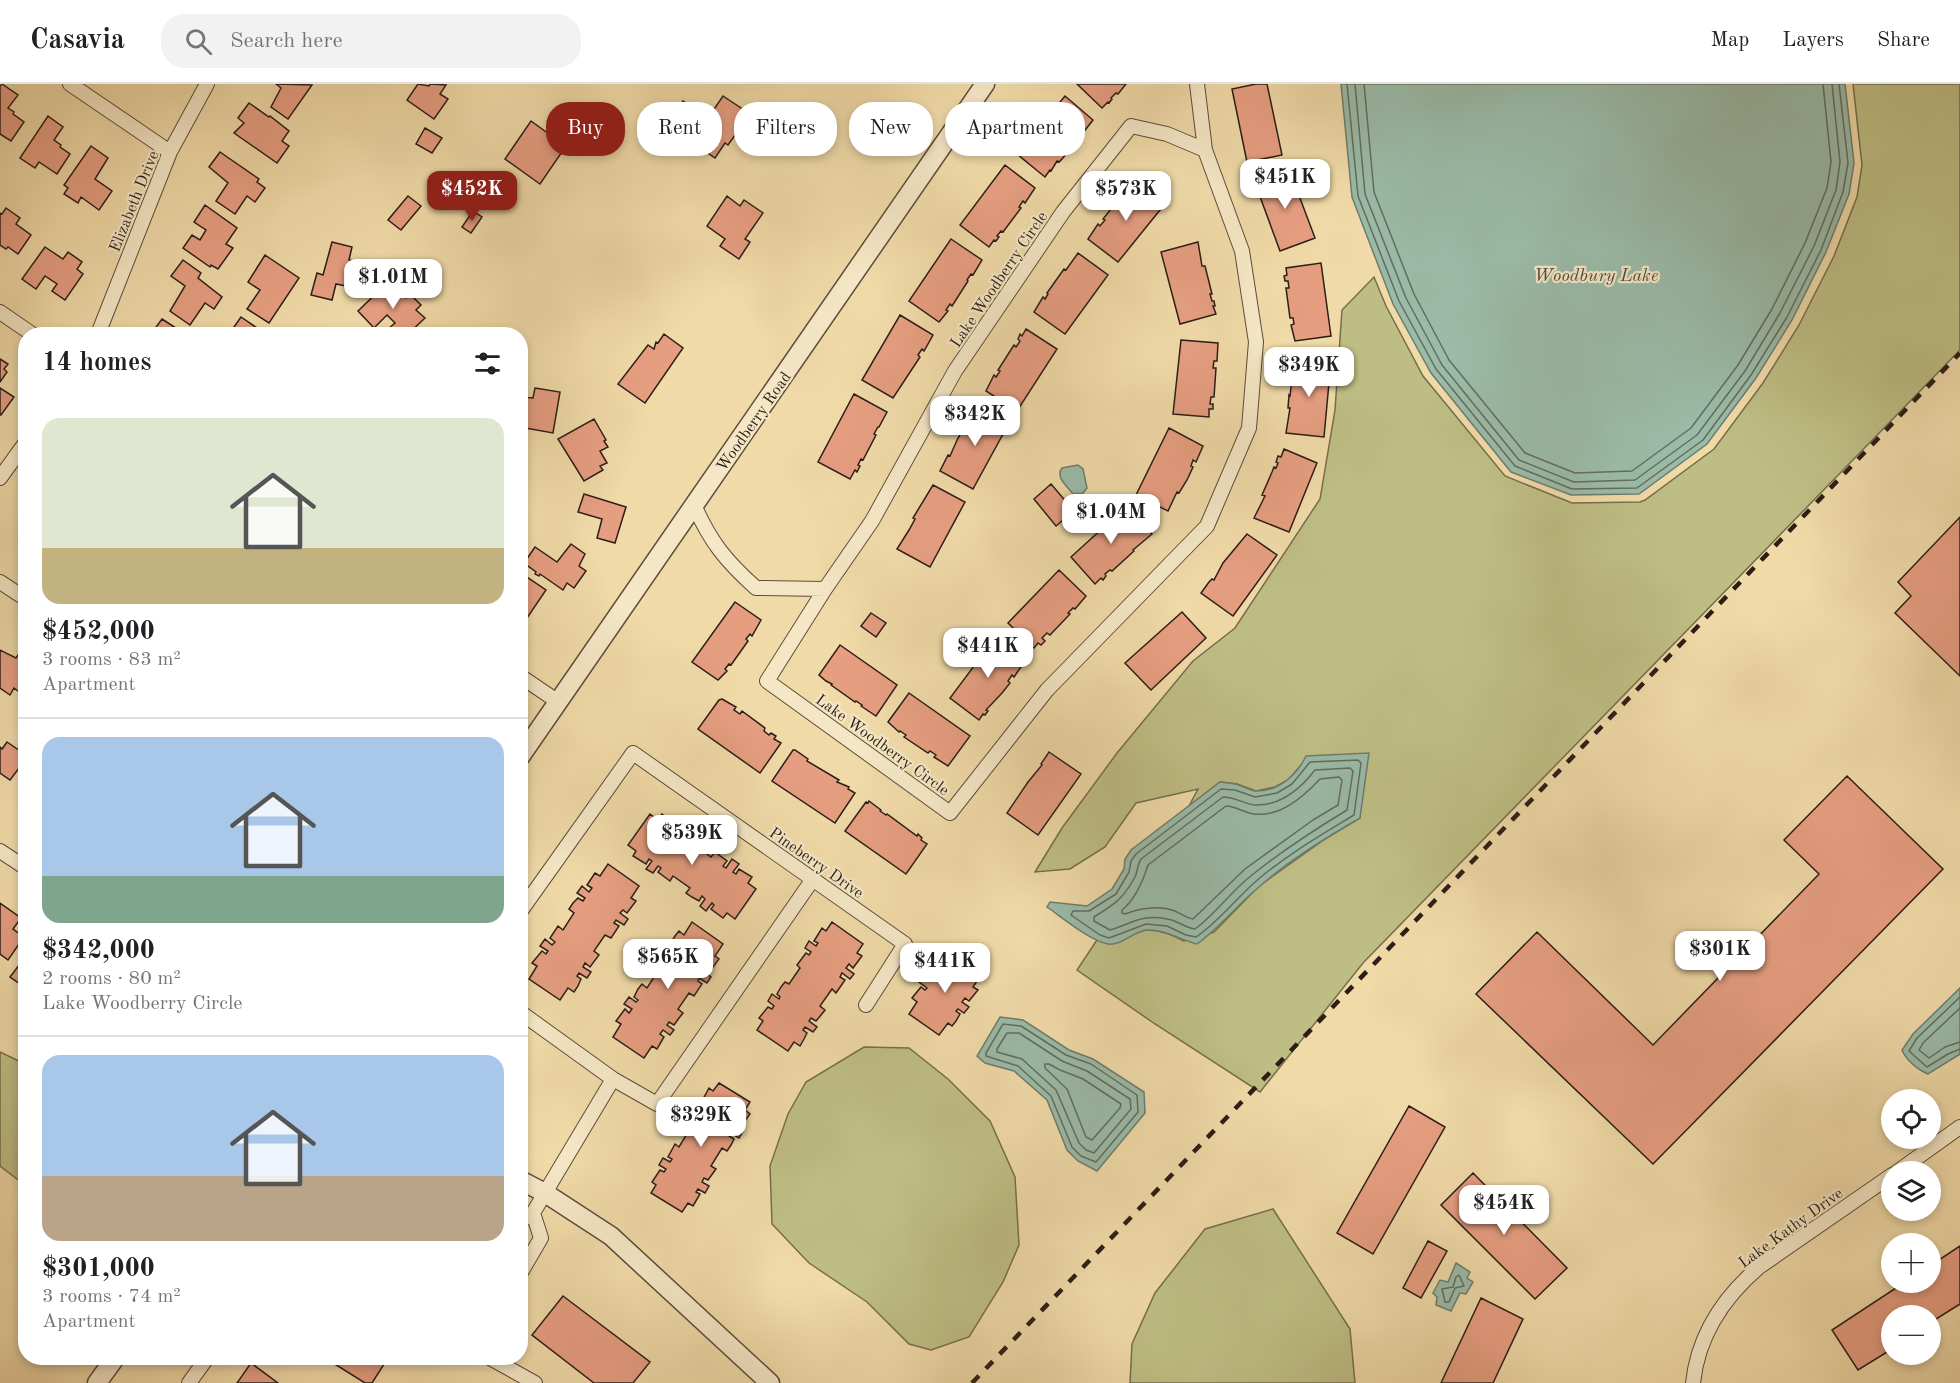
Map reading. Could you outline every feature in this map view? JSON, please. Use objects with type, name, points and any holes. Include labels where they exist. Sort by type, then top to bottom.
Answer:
[{"type":"street","points":[[70,84],[170,152]]},
{"type":"street","name":"Elizabeth Drive","points":[[101,327],[170,152],[207,84]]},
{"type":"street","name":"Woodberry Road","points":[[528,745],[985,84]]},
{"type":"street","name":"Lake Woodberry Circle","points":[[1197,84],[1205,150],[1242,251],[1256,342],[1249,428],[1208,526],[1047,690],[950,813],[767,681],[825,589],[872,521],[955,371],[1063,212],[1131,126],[1167,134],[1205,150]]},
{"type":"street","points":[[0,312],[22,327]]},
{"type":"street","points":[[0,478],[18,453]]},
{"type":"street","points":[[694,505],[706,533],[731,565],[756,588],[825,589]]},
{"type":"street","points":[[0,582],[18,594]]},
{"type":"street","points":[[528,681],[557,701]]},
{"type":"street","name":"Pineberry Drive","points":[[528,901],[633,753],[905,944],[866,1005]]},
{"type":"street","points":[[0,851],[18,863]]},
{"type":"street","points":[[528,1018],[613,1079],[657,1104],[813,879]]},
{"type":"street","points":[[528,1216],[533,1213],[613,1079]]},
{"type":"street","points":[[1912,1161],[1960,1127]]},
{"type":"street","name":"Lake Kathy Drive","points":[[1693,1383],[1697,1360],[1709,1329],[1723,1304],[1740,1284],[1759,1267],[1881,1183]]},
{"type":"street","points":[[528,1184],[611,1236],[770,1383]]},
{"type":"street","points":[[528,1260],[541,1238],[533,1213]]},
{"type":"street","points":[[97,1383],[110,1365]]},
{"type":"street","points":[[189,1383],[202,1365]]},
{"type":"street","points":[[503,1365],[535,1383]]},
{"type":"green space","points":[[1853,84],[1960,84],[1960,350],[1363,963],[1260,1092],[1077,970],[1097,940],[1113,943],[1147,930],[1166,933],[1184,941],[1214,932],[1259,886],[1325,839],[1360,818],[1301,765],[1288,780],[1275,787],[1256,791],[1237,784],[1220,782],[1189,806],[1198,789],[1136,803],[1105,847],[1070,869],[1035,872],[1062,828],[1117,753],[1193,661],[1235,628],[1320,499],[1335,410],[1342,310],[1374,277],[1386,306],[1423,376],[1505,476],[1572,503],[1645,500],[1714,449],[1763,383],[1799,325],[1834,256],[1857,197],[1862,165]]},
{"type":"green space","points":[[864,1047],[909,1048],[948,1079],[990,1121],[1015,1177],[1019,1245],[1003,1282],[969,1337],[931,1350],[909,1344],[867,1302],[809,1263],[772,1224],[770,1166],[788,1114],[806,1082]]},
{"type":"green space","points":[[0,1052],[18,1061],[18,1180],[0,1166]]},
{"type":"green space","points":[[1273,1209],[1350,1329],[1355,1383],[1130,1383],[1132,1344],[1155,1293],[1205,1229]]},
{"type":"water","name":"Woodbury Lake","points":[[1341,84],[1845,84],[1854,163],[1849,194],[1826,252],[1792,320],[1756,378],[1707,444],[1639,494],[1571,495],[1511,472],[1431,373],[1393,304],[1352,197]]},
{"type":"water","points":[[1078,465],[1083,469],[1087,488],[1082,494],[1073,494],[1063,481],[1060,471],[1062,468]]},
{"type":"water","points":[[1369,753],[1360,818],[1283,868],[1197,944],[1166,933],[1147,930],[1118,943],[1108,944],[1085,933],[1047,907],[1050,902],[1087,906],[1112,889],[1124,869],[1125,859],[1131,850],[1220,782],[1237,784],[1255,791],[1265,790],[1286,781],[1298,769],[1306,756]]},
{"type":"water","points":[[1960,988],[1960,1054],[1928,1074],[1913,1064],[1902,1050],[1913,1034]]},
{"type":"water","points":[[1000,1017],[1023,1020],[1069,1050],[1093,1059],[1144,1092],[1145,1113],[1097,1171],[1078,1161],[1067,1150],[1047,1100],[1014,1071],[985,1063],[977,1056]]},
{"type":"water","points":[[1456,1263],[1470,1272],[1467,1278],[1473,1282],[1466,1294],[1460,1293],[1451,1311],[1436,1305],[1437,1297],[1433,1293],[1440,1280],[1448,1282]]},
{"type":"building","points":[[2,84],[18,95],[8,108],[24,122],[11,141],[0,134],[0,86]]},
{"type":"building","points":[[276,84],[312,85],[288,119],[271,107],[281,88]]},
{"type":"building","points":[[418,84],[446,85],[440,94],[448,99],[434,119],[407,100]]},
{"type":"building","points":[[1077,84],[1126,84],[1102,108]]},
{"type":"building","points":[[1267,84],[1282,155],[1247,162],[1232,89]]},
{"type":"building","points":[[723,96],[734,103],[734,137],[728,145],[725,143],[722,148],[722,102],[719,102]]},
{"type":"building","points":[[1065,96],[1072,102],[1060,102]]},
{"type":"building","points":[[249,103],[289,131],[282,141],[289,146],[277,163],[234,133],[244,123],[238,118]]},
{"type":"building","points":[[1085,113],[1093,120],[1085,130]]},
{"type":"building","points":[[48,116],[63,127],[54,140],[70,154],[57,174],[39,162],[35,168],[20,158]]},
{"type":"building","points":[[531,121],[546,132],[546,156],[559,156],[540,184],[505,159]]},
{"type":"building","points":[[425,128],[442,138],[432,153],[416,144]]},
{"type":"building","points":[[91,146],[108,158],[95,179],[112,191],[99,210],[81,197],[78,203],[64,194],[68,188],[64,185]]},
{"type":"building","points":[[220,152],[259,179],[257,182],[265,188],[255,202],[247,196],[235,214],[216,201],[228,183],[209,167]]},
{"type":"building","points":[[1019,156],[1064,156],[1059,162],[1057,161],[1045,177]]},
{"type":"building","points":[[1005,165],[1035,188],[1025,203],[1023,201],[1019,207],[1021,208],[1003,232],[1001,231],[997,236],[999,237],[996,241],[994,240],[989,247],[960,225]]},
{"type":"building","points":[[1289,169],[1315,238],[1280,251],[1255,183]]},
{"type":"building","points":[[1136,183],[1164,205],[1118,262],[1088,239],[1098,224],[1100,226],[1111,209],[1128,192],[1126,191],[1129,187],[1131,188]]},
{"type":"building","points":[[408,196],[421,206],[401,230],[388,220]]},
{"type":"building","points":[[727,196],[740,206],[744,200],[763,213],[745,239],[750,242],[739,259],[720,246],[725,239],[707,226]]},
{"type":"building","points":[[205,205],[237,228],[226,244],[233,248],[218,269],[211,265],[210,267],[183,248],[192,235],[200,240],[206,230],[194,222]]},
{"type":"building","points":[[6,208],[20,218],[16,224],[31,235],[18,254],[0,245],[0,213],[2,214]]},
{"type":"building","points":[[473,211],[482,217],[471,233],[462,227]]},
{"type":"building","points":[[951,239],[982,260],[939,322],[909,301]]},
{"type":"building","points":[[332,242],[352,247],[349,260],[369,264],[364,286],[336,284],[332,300],[311,295],[317,273],[323,275]]},
{"type":"building","points":[[1198,242],[1202,266],[1205,266],[1216,314],[1180,324],[1161,252]]},
{"type":"building","points":[[45,247],[63,259],[68,252],[82,262],[77,269],[83,274],[65,300],[52,291],[57,284],[45,276],[36,289],[22,279]]},
{"type":"building","points":[[1078,253],[1108,275],[1065,334],[1034,312]]},
{"type":"building","points":[[265,255],[299,278],[269,323],[247,309],[260,290],[248,282]]},
{"type":"building","points":[[183,260],[201,273],[198,278],[222,297],[214,309],[205,303],[190,325],[170,311],[185,286],[171,276]]},
{"type":"building","points":[[1321,263],[1331,336],[1295,341],[1291,325],[1294,324],[1293,318],[1290,318],[1286,288],[1289,288],[1288,281],[1285,281],[1284,276],[1287,275],[1286,268]]},
{"type":"building","points":[[389,281],[406,298],[410,294],[421,305],[416,310],[425,318],[415,327],[390,327],[395,323],[387,315],[373,327],[358,311]]},
{"type":"building","points":[[900,315],[933,335],[924,351],[922,349],[918,355],[920,357],[893,398],[862,380]]},
{"type":"building","points":[[241,317],[256,327],[234,327]]},
{"type":"building","points":[[162,319],[174,327],[156,327]]},
{"type":"building","points":[[1026,329],[1057,349],[1017,411],[986,391],[1014,345],[1016,347],[1020,341],[1018,339],[1020,334],[1022,336]]},
{"type":"building","points":[[664,334],[683,348],[645,403],[618,384],[648,345],[654,349],[656,342],[658,343]]},
{"type":"building","points":[[1181,340],[1218,343],[1217,361],[1214,361],[1213,368],[1216,368],[1214,397],[1211,397],[1210,404],[1213,404],[1213,409],[1209,409],[1209,417],[1173,414]]},
{"type":"building","points":[[1296,358],[1331,361],[1324,437],[1286,433],[1290,408],[1288,408],[1289,395],[1292,379],[1294,379],[1293,366],[1295,366]]},
{"type":"building","points":[[0,359],[8,364],[4,369],[7,372],[0,382]]},
{"type":"building","points":[[0,388],[14,397],[1,415],[0,415]]},
{"type":"building","points":[[535,388],[560,392],[553,433],[528,428],[528,398],[533,398]]},
{"type":"building","points":[[854,394],[887,412],[863,460],[861,459],[858,465],[860,466],[857,472],[855,470],[850,479],[818,462]]},
{"type":"building","points":[[977,406],[1009,423],[973,489],[940,471]]},
{"type":"building","points":[[594,419],[606,440],[604,441],[608,447],[600,451],[607,463],[600,466],[603,470],[584,481],[558,439]]},
{"type":"building","points":[[1169,428],[1203,446],[1196,462],[1193,460],[1191,466],[1193,467],[1187,480],[1179,493],[1177,492],[1168,511],[1136,495]]},
{"type":"building","points":[[1284,449],[1317,463],[1289,532],[1254,518],[1265,496],[1262,495],[1274,467],[1276,468],[1278,463],[1276,462],[1278,456],[1281,457]]},
{"type":"building","points":[[1051,484],[1074,511],[1056,526],[1034,499]]},
{"type":"building","points":[[933,485],[965,502],[930,567],[897,549]]},
{"type":"building","points":[[584,494],[626,507],[615,543],[597,538],[602,519],[578,512]]},
{"type":"building","points":[[1127,506],[1152,534],[1112,571],[1105,574],[1103,580],[1101,578],[1095,584],[1071,557]]},
{"type":"building","points":[[1960,517],[1960,676],[1895,613],[1911,596],[1898,582]]},
{"type":"building","points":[[1247,534],[1277,555],[1233,616],[1201,593],[1212,579],[1214,580],[1223,563]]},
{"type":"building","points":[[571,544],[585,554],[579,566],[586,571],[574,588],[567,583],[563,590],[540,574],[539,576],[535,574],[536,572],[528,566],[528,557],[535,547],[557,562]]},
{"type":"building","points":[[1059,570],[1086,596],[1050,635],[1047,633],[1042,638],[1045,641],[1041,645],[1038,643],[1034,648],[1008,623]]},
{"type":"building","points":[[528,578],[546,590],[528,617]]},
{"type":"building","points":[[735,602],[761,620],[752,636],[750,634],[746,639],[748,641],[731,665],[729,664],[725,669],[727,671],[718,680],[692,662]]},
{"type":"building","points":[[1182,612],[1206,638],[1151,690],[1125,663]]},
{"type":"building","points":[[871,613],[886,623],[876,637],[861,626]]},
{"type":"building","points":[[995,638],[1025,661],[979,720],[950,698]]},
{"type":"building","points":[[840,645],[897,685],[876,716],[819,675]]},
{"type":"building","points":[[0,650],[16,658],[18,655],[18,691],[14,688],[10,695],[0,688]]},
{"type":"building","points":[[909,693],[970,736],[948,766],[934,757],[936,755],[930,751],[928,753],[904,737],[906,735],[888,722]]},
{"type":"building","points":[[722,699],[736,707],[734,710],[740,714],[742,711],[765,728],[764,731],[769,735],[771,733],[776,736],[774,739],[781,743],[760,773],[698,729]]},
{"type":"building","points":[[7,742],[18,750],[18,770],[10,780],[0,773],[0,747],[2,749]]},
{"type":"building","points":[[793,750],[855,793],[835,823],[772,781]]},
{"type":"building","points":[[1049,752],[1081,774],[1038,835],[1007,813]]},
{"type":"building","points":[[1847,776],[1943,869],[1653,1164],[1476,994],[1537,932],[1653,1045],[1819,874],[1784,840]]},
{"type":"building","points":[[869,801],[917,836],[918,834],[927,844],[906,874],[845,831]]},
{"type":"building","points":[[650,814],[658,820],[662,814],[674,824],[670,829],[673,831],[679,823],[685,827],[679,835],[682,837],[686,832],[693,836],[699,840],[695,845],[711,857],[715,852],[727,861],[723,866],[726,868],[732,859],[739,864],[733,872],[736,874],[739,869],[752,877],[748,883],[756,889],[735,919],[727,913],[723,918],[711,909],[714,905],[712,903],[706,911],[700,906],[705,899],[702,896],[699,901],[692,897],[686,893],[690,888],[673,876],[670,881],[658,872],[661,868],[658,866],[653,873],[646,869],[652,861],[649,859],[646,864],[633,856],[636,851],[628,845]]},
{"type":"building","points":[[608,864],[639,886],[631,898],[636,901],[627,913],[623,910],[620,913],[628,919],[624,925],[616,920],[614,923],[619,926],[611,938],[605,935],[594,951],[599,955],[590,967],[585,963],[583,967],[591,972],[587,978],[579,973],[577,976],[581,979],[574,992],[568,988],[560,1000],[529,979],[537,966],[532,963],[542,951],[546,954],[548,951],[540,946],[545,939],[552,945],[555,942],[550,938],[558,926],[563,930],[574,913],[569,909],[573,903],[578,898],[583,901],[585,898],[577,893],[582,886],[589,892],[592,888],[587,885],[595,873],[600,876]]},
{"type":"building","points":[[0,903],[18,916],[18,922],[13,929],[18,933],[18,946],[8,960],[0,954]]},
{"type":"building","points":[[692,922],[723,944],[715,956],[719,959],[710,971],[707,968],[704,972],[711,977],[707,983],[699,978],[698,981],[702,984],[694,996],[689,993],[678,1009],[683,1013],[674,1025],[669,1022],[667,1025],[674,1030],[670,1035],[663,1030],[660,1034],[664,1037],[657,1049],[652,1046],[644,1058],[613,1037],[621,1024],[616,1021],[625,1009],[629,1013],[632,1009],[624,1004],[629,997],[636,1002],[638,1000],[634,997],[638,989],[642,984],[647,988],[658,971],[653,968],[662,956],[667,959],[669,956],[661,951],[666,944],[673,950],[675,947],[670,944],[675,936],[679,931],[684,935]]},
{"type":"building","points":[[832,922],[863,944],[857,953],[862,956],[853,968],[849,964],[846,968],[854,974],[850,979],[842,973],[840,977],[845,980],[836,993],[832,989],[820,1006],[825,1010],[821,1015],[816,1021],[811,1018],[809,1021],[817,1027],[813,1032],[805,1027],[803,1030],[807,1033],[800,1046],[794,1042],[788,1051],[757,1030],[763,1021],[759,1018],[768,1007],[772,1009],[774,1006],[768,1001],[772,994],[779,999],[777,994],[781,987],[785,982],[789,984],[800,968],[797,965],[806,953],[809,955],[811,952],[805,948],[809,941],[816,946],[818,943],[814,941],[822,928],[826,931]]},
{"type":"building","points":[[951,954],[981,975],[973,987],[978,990],[969,1001],[965,998],[962,1002],[969,1007],[964,1013],[958,1009],[956,1011],[960,1014],[956,1021],[952,1026],[948,1023],[939,1035],[909,1014],[917,1002],[912,998],[921,987],[925,990],[927,988],[919,982],[924,976],[932,981],[934,977],[930,974],[933,968],[938,962],[943,965]]},
{"type":"building","points":[[18,966],[18,982],[10,977]]},
{"type":"building","points":[[719,1083],[750,1102],[745,1110],[750,1114],[742,1125],[738,1122],[735,1126],[743,1131],[739,1138],[731,1133],[729,1136],[734,1139],[731,1145],[727,1151],[722,1148],[711,1166],[716,1169],[708,1180],[704,1178],[702,1182],[709,1186],[705,1193],[698,1189],[696,1192],[700,1194],[693,1206],[688,1203],[682,1212],[651,1193],[656,1185],[652,1182],[660,1170],[664,1172],[666,1169],[659,1165],[663,1158],[670,1162],[672,1159],[668,1157],[675,1144],[679,1147],[690,1129],[686,1126],[689,1120],[694,1115],[698,1117],[700,1114],[692,1109],[696,1103],[704,1107],[706,1104],[702,1101],[709,1088],[713,1091]]},
{"type":"building","points":[[1409,1106],[1445,1127],[1373,1254],[1337,1233]]},
{"type":"building","points":[[1473,1173],[1567,1268],[1535,1299],[1441,1205]]},
{"type":"building","points":[[1428,1241],[1447,1251],[1421,1298],[1403,1288]]},
{"type":"building","points":[[1960,1246],[1960,1304],[1941,1316],[1941,1305],[1881,1305],[1881,1356],[1858,1370],[1832,1330],[1888,1293],[1941,1293],[1941,1259]]},
{"type":"building","points":[[563,1296],[650,1362],[633,1383],[594,1383],[532,1335]]},
{"type":"building","points":[[1481,1298],[1523,1319],[1493,1383],[1441,1383]]},
{"type":"building","points":[[250,1365],[254,1365],[278,1383],[237,1383]]},
{"type":"building","points":[[336,1365],[384,1365],[372,1383],[365,1383]]},
{"type":"railway","points":[[972,1383],[1960,353]]}]
